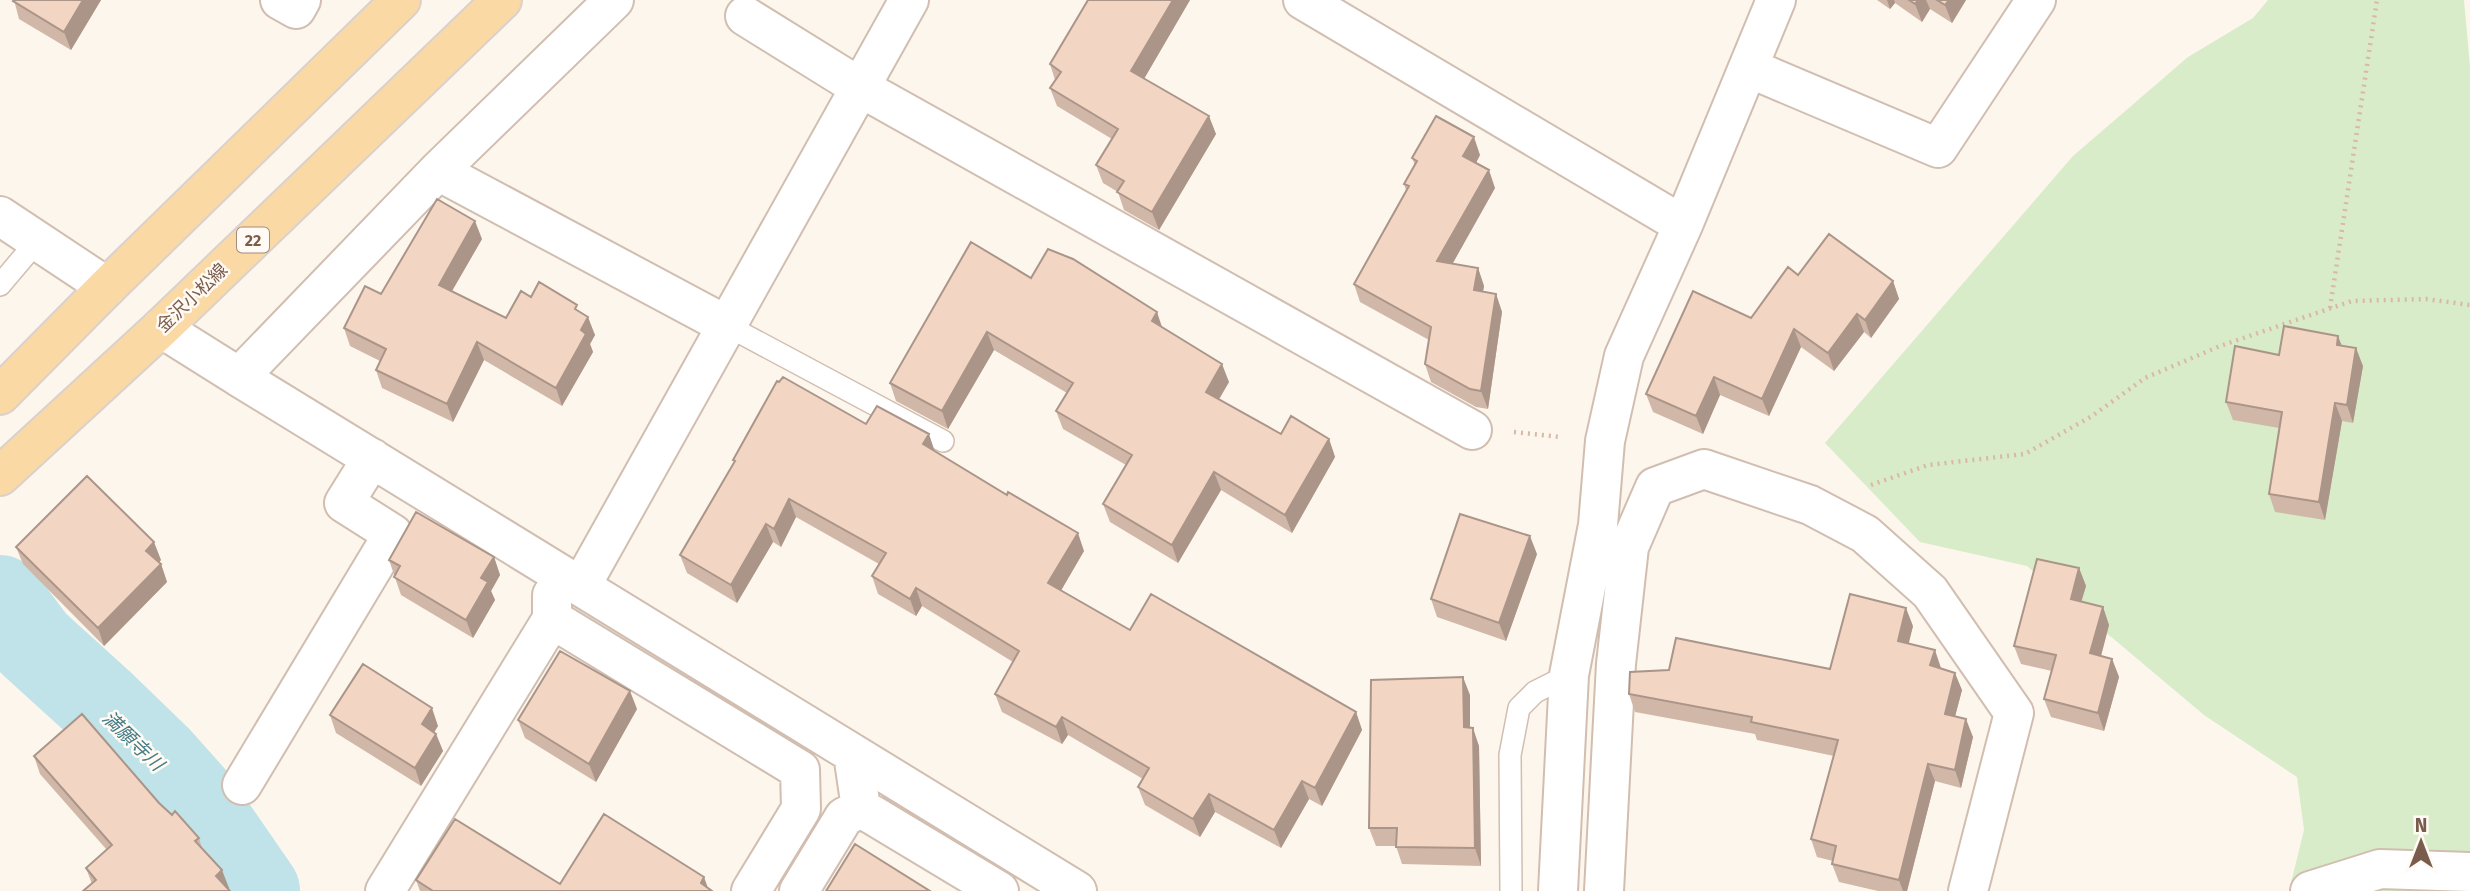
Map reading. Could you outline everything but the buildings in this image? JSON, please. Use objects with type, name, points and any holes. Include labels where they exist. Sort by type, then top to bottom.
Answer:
[{"type":"main road","points":[[0,395],[401,0]]},
{"type":"main road","name":"金沢小松線","points":[[0,476],[161,328],[502,0]]},
{"type":"street","points":[[280,0],[296,9],[301,0]]},
{"type":"street","points":[[239,377],[438,171],[614,0]]},
{"type":"street","points":[[385,891],[552,619],[567,578],[726,326],[909,0]]},
{"type":"street","points":[[1303,0],[1683,225]]},
{"type":"street","points":[[1558,891],[1569,675],[1598,525],[1605,441],[1625,356],[1683,225],[1776,0]]},
{"type":"street","points":[[1748,68],[1938,148],[2036,0]]},
{"type":"street","points":[[744,16],[861,88],[1472,429]]},
{"type":"street","points":[[438,171],[726,326]]},
{"type":"street","points":[[0,216],[107,287]]},
{"type":"street","points":[[161,328],[1077,891]]},
{"type":"street","points":[[242,785],[393,534],[344,503],[372,458]]},
{"type":"street","points":[[1604,891],[1616,664],[1629,547],[1655,487],[1704,469],[1810,505],[1865,534],[1930,592],[2014,713],[1968,891]]},
{"type":"street","points":[[552,619],[800,770],[801,809],[751,891]]},
{"type":"street","points":[[853,754],[861,808]]},
{"type":"street","points":[[799,891],[844,817],[861,808]]},
{"type":"street","points":[[861,808],[999,891]]},
{"type":"street","points":[[2310,891],[2380,869],[2470,872]]},
{"type":"lane","points":[[0,285],[38,240]]},
{"type":"lane","points":[[726,326],[943,441]]},
{"type":"lane","points":[[1511,891],[1510,755],[1520,708],[1535,692],[1569,675]]},
{"type":"path","points":[[2330,308],[2377,0]]},
{"type":"path","points":[[1810,505],[1928,465],[2025,454],[2092,416],[2146,378],[2220,346],[2351,301],[2426,299],[2470,304]]},
{"type":"path","points":[[1472,429],[1605,441]]},
{"type":"green space","points":[[2268,0],[2464,0],[2470,66],[2470,891],[2289,891],[2304,830],[2297,777],[2204,715],[2027,566],[1920,542],[1825,443],[2073,156],[2188,57],[2253,18]]},
{"type":"waterway","name":"満願寺川","points":[[0,599],[33,643],[159,761],[192,798],[256,891]]}]
